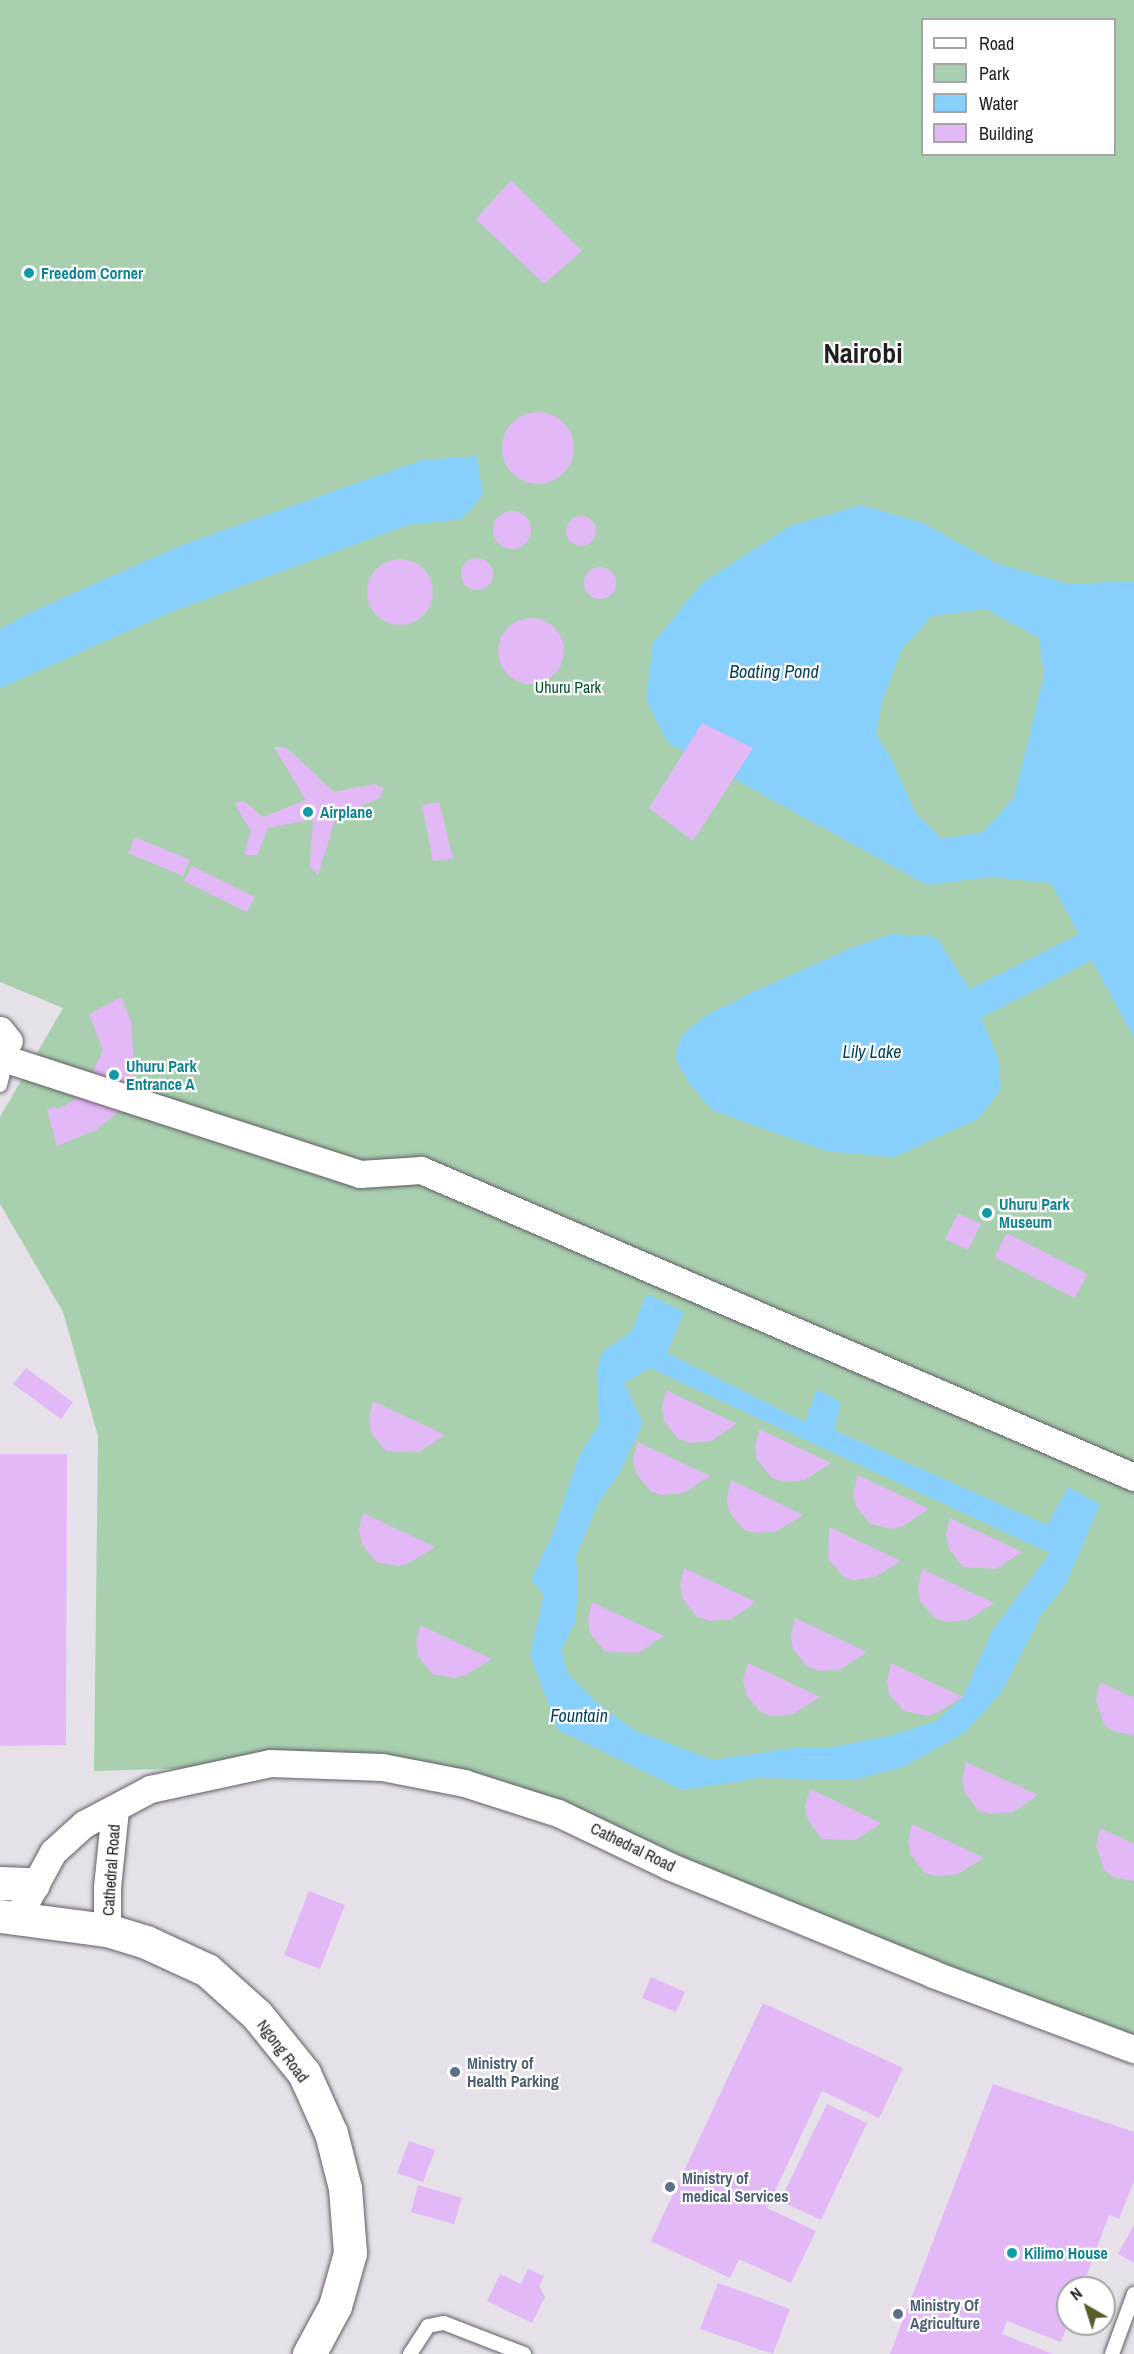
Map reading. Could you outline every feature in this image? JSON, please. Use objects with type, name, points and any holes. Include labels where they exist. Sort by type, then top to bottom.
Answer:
[{"type":"main road","points":[[0,1882],[33,1884]]},
{"type":"main road","name":"Ngong Road","points":[[8,1917],[107,1930],[146,1942],[207,1970],[257,2015],[304,2073],[331,2133],[345,2188],[350,2253],[335,2306],[309,2354]]},
{"type":"street","points":[[5,1043],[360,1174],[421,1170],[1134,1477]]},
{"type":"street","name":"Cathedral Road","points":[[8,1917],[53,1852],[68,1838],[84,1824],[115,1810],[150,1789],[270,1763],[382,1767],[464,1782],[558,1813],[669,1866],[933,1974],[1134,2049]]},
{"type":"street","name":"Cathedral Road","points":[[107,1930],[107,1887],[115,1810]]},
{"type":"lane","points":[[0,1085],[5,1043]]},
{"type":"lane","points":[[1112,2354],[1134,2294]]},
{"type":"lane","points":[[410,2354],[428,2326],[444,2323],[524,2354]]},
{"type":"green space","name":"Uhuru Park","points":[[0,0],[1134,0],[1134,2049],[464,1783],[294,1765],[94,1771],[98,1436],[63,1312],[0,1204],[0,1117],[63,1008],[0,982]]},
{"type":"water","points":[[477,456],[483,495],[462,519],[408,525],[171,612],[0,688],[0,629],[31,612],[182,545],[422,460]]},
{"type":"water","name":"Boating Pond","points":[[861,505],[923,523],[995,563],[1069,584],[1134,581],[1134,1038],[1092,960],[981,1018],[998,1058],[1001,1089],[978,1119],[894,1157],[826,1151],[712,1110],[689,1083],[675,1058],[681,1036],[705,1016],[751,993],[851,948],[892,934],[936,937],[970,989],[1079,934],[1051,883],[990,877],[927,885],[667,742],[646,699],[653,643],[702,583],[790,526]],"holes":[[[986,609],[1039,638],[1044,676],[1014,798],[983,832],[942,839],[916,814],[891,758],[876,734],[882,701],[902,649],[932,616]]]},
{"type":"water","name":"Fountain","points":[[647,1294],[684,1312],[667,1353],[805,1422],[817,1389],[841,1403],[834,1430],[1047,1525],[1068,1487],[1100,1504],[1066,1584],[1043,1612],[1001,1693],[964,1733],[903,1767],[853,1780],[760,1778],[682,1790],[558,1730],[530,1654],[544,1595],[531,1579],[552,1536],[579,1456],[599,1424],[597,1378],[601,1353],[631,1332]],"holes":[[[650,1368],[1050,1553],[992,1631],[963,1697],[936,1721],[894,1735],[833,1747],[800,1747],[713,1760],[634,1730],[596,1702],[568,1674],[561,1651],[575,1622],[578,1589],[576,1555],[598,1504],[620,1472],[643,1423],[624,1383]]]},
{"type":"building","points":[[511,180],[582,251],[544,284],[476,219]]},
{"type":"building","points":[[531,412],[545,412],[564,422],[574,441],[574,455],[564,474],[545,484],[531,484],[512,474],[502,455],[502,441],[512,422]]},
{"type":"building","points":[[512,511],[526,516],[531,530],[526,544],[512,549],[498,544],[493,530],[498,516]]},
{"type":"building","points":[[581,516],[592,520],[596,531],[592,542],[581,546],[570,542],[566,531],[570,520]]},
{"type":"building","points":[[477,558],[488,563],[493,574],[488,585],[477,590],[466,585],[461,574],[466,563]]},
{"type":"building","points":[[394,559],[406,559],[418,564],[428,574],[433,592],[431,605],[418,620],[406,625],[394,625],[382,620],[372,610],[367,598],[367,586],[372,574],[382,564]]},
{"type":"building","points":[[600,567],[611,572],[616,583],[611,594],[600,599],[589,594],[584,583],[589,572]]},
{"type":"building","points":[[531,618],[544,621],[554,628],[561,638],[564,651],[561,664],[554,674],[544,681],[531,684],[518,681],[508,674],[501,664],[498,651],[501,638],[508,628],[518,621]]},
{"type":"building","points":[[702,723],[753,748],[693,841],[649,808]]},
{"type":"building","name":"Airplane","points":[[274,747],[286,747],[334,792],[374,784],[384,788],[380,798],[336,816],[318,875],[310,866],[313,819],[268,828],[257,855],[244,855],[251,831],[234,803],[244,801],[263,817],[306,800]]},
{"type":"building","points":[[439,802],[453,859],[433,861],[422,805]]},
{"type":"building","points":[[135,837],[190,860],[183,876],[128,853]]},
{"type":"building","points":[[192,866],[255,897],[247,912],[184,881]]},
{"type":"building","name":"Uhuru Park Entrance A","points":[[121,997],[131,1021],[135,1083],[117,1113],[96,1130],[57,1146],[47,1109],[62,1107],[74,1100],[88,1083],[103,1050],[89,1014]]},
{"type":"building","points":[[958,1213],[981,1224],[968,1250],[945,1239]]},
{"type":"building","points":[[1007,1233],[1087,1274],[1075,1298],[994,1257]]},
{"type":"building","points":[[26,1368],[73,1402],[61,1419],[13,1384]]},
{"type":"building","points":[[666,1390],[737,1424],[711,1441],[691,1443],[678,1439],[664,1421],[662,1408]]},
{"type":"building","points":[[373,1401],[445,1435],[419,1452],[386,1451],[371,1433],[369,1419]]},
{"type":"building","points":[[759,1429],[831,1463],[805,1480],[785,1482],[772,1478],[757,1460],[755,1446]]},
{"type":"building","points":[[638,1442],[710,1476],[683,1493],[662,1495],[650,1491],[636,1473],[633,1459]]},
{"type":"building","points":[[0,1454],[67,1454],[66,1745],[0,1746]]},
{"type":"building","points":[[858,1475],[929,1509],[903,1526],[893,1529],[870,1524],[856,1506],[853,1493]]},
{"type":"building","points":[[731,1480],[803,1515],[777,1531],[756,1533],[744,1530],[729,1512],[727,1498]]},
{"type":"building","points":[[363,1513],[435,1547],[409,1563],[399,1566],[376,1562],[362,1544],[359,1530]]},
{"type":"building","points":[[950,1518],[1022,1552],[996,1569],[963,1567],[949,1549],[946,1535]]},
{"type":"building","points":[[829,1527],[901,1561],[875,1577],[854,1580],[842,1576],[828,1558]]},
{"type":"building","points":[[684,1568],[756,1602],[731,1619],[710,1621],[697,1617],[683,1599],[680,1585]]},
{"type":"building","points":[[922,1569],[994,1603],[968,1620],[947,1622],[935,1618],[920,1601],[918,1587]]},
{"type":"building","points":[[592,1602],[664,1636],[638,1653],[605,1652],[590,1633],[588,1620]]},
{"type":"building","points":[[795,1618],[867,1652],[841,1669],[820,1671],[808,1667],[793,1649],[791,1636]]},
{"type":"building","points":[[420,1625],[492,1659],[466,1675],[455,1678],[432,1674],[418,1656],[416,1642]]},
{"type":"building","points":[[748,1663],[820,1697],[793,1714],[772,1716],[760,1712],[746,1694],[743,1680]]},
{"type":"building","points":[[891,1663],[963,1697],[937,1713],[926,1716],[904,1711],[889,1694],[887,1681]]},
{"type":"building","points":[[1100,1682],[1134,1698],[1134,1735],[1112,1731],[1104,1724],[1096,1700]]},
{"type":"building","points":[[966,1762],[1038,1795],[1013,1812],[992,1814],[979,1811],[965,1793],[962,1779]]},
{"type":"building","points":[[810,1789],[881,1823],[856,1840],[822,1839],[808,1820],[805,1807]]},
{"type":"building","points":[[912,1824],[984,1858],[958,1874],[937,1876],[925,1873],[911,1855],[908,1841]]},
{"type":"building","points":[[1100,1828],[1134,1844],[1134,1881],[1113,1877],[1105,1871],[1096,1846]]},
{"type":"building","points":[[309,1891],[345,1905],[320,1969],[284,1955]]},
{"type":"building","points":[[651,1977],[685,1992],[676,2012],[642,1998]]},
{"type":"building","points":[[763,2003],[903,2068],[879,2118],[822,2091],[767,2208],[816,2231],[791,2283],[739,2259],[730,2278],[651,2241]]},
{"type":"building","name":"Kilimo House","points":[[993,2084],[1134,2132],[1134,2181],[1119,2219],[1109,2215],[1086,2276],[1056,2276],[1056,2336],[1063,2336],[1061,2342],[1007,2321],[1002,2334],[1053,2354],[890,2354]]},
{"type":"building","points":[[827,2104],[867,2123],[821,2220],[780,2201]]},
{"type":"building","points":[[409,2141],[435,2150],[423,2182],[397,2173]]},
{"type":"building","points":[[418,2185],[462,2198],[454,2224],[411,2212]]},
{"type":"building","points":[[1134,2225],[1134,2263],[1118,2254]]},
{"type":"building","points":[[528,2269],[544,2276],[539,2286],[545,2297],[532,2323],[487,2301],[500,2274],[521,2284]]},
{"type":"building","points":[[718,2283],[790,2309],[773,2354],[700,2329]]},
{"type":"place","name":"Freedom Corner","points":[[29,273]]},
{"type":"place","name":"Airplane","points":[[308,812]]},
{"type":"place","name":"Uhuru Park Entrance A","points":[[114,1075]]},
{"type":"place","name":"Uhuru Park Museum","points":[[987,1213]]},
{"type":"place","name":"Ministry of Health Parking","points":[[455,2072]]},
{"type":"place","name":"Ministry of medical Services","points":[[670,2187]]},
{"type":"place","name":"Kilimo House","points":[[1012,2253]]},
{"type":"place","name":"Ministry Of Agriculture","points":[[898,2314]]},
{"type":"district","name":"Nairobi","points":[[863,353]]},
{"type":"water label","name":"Lily Lake","points":[[872,1052]]}]
